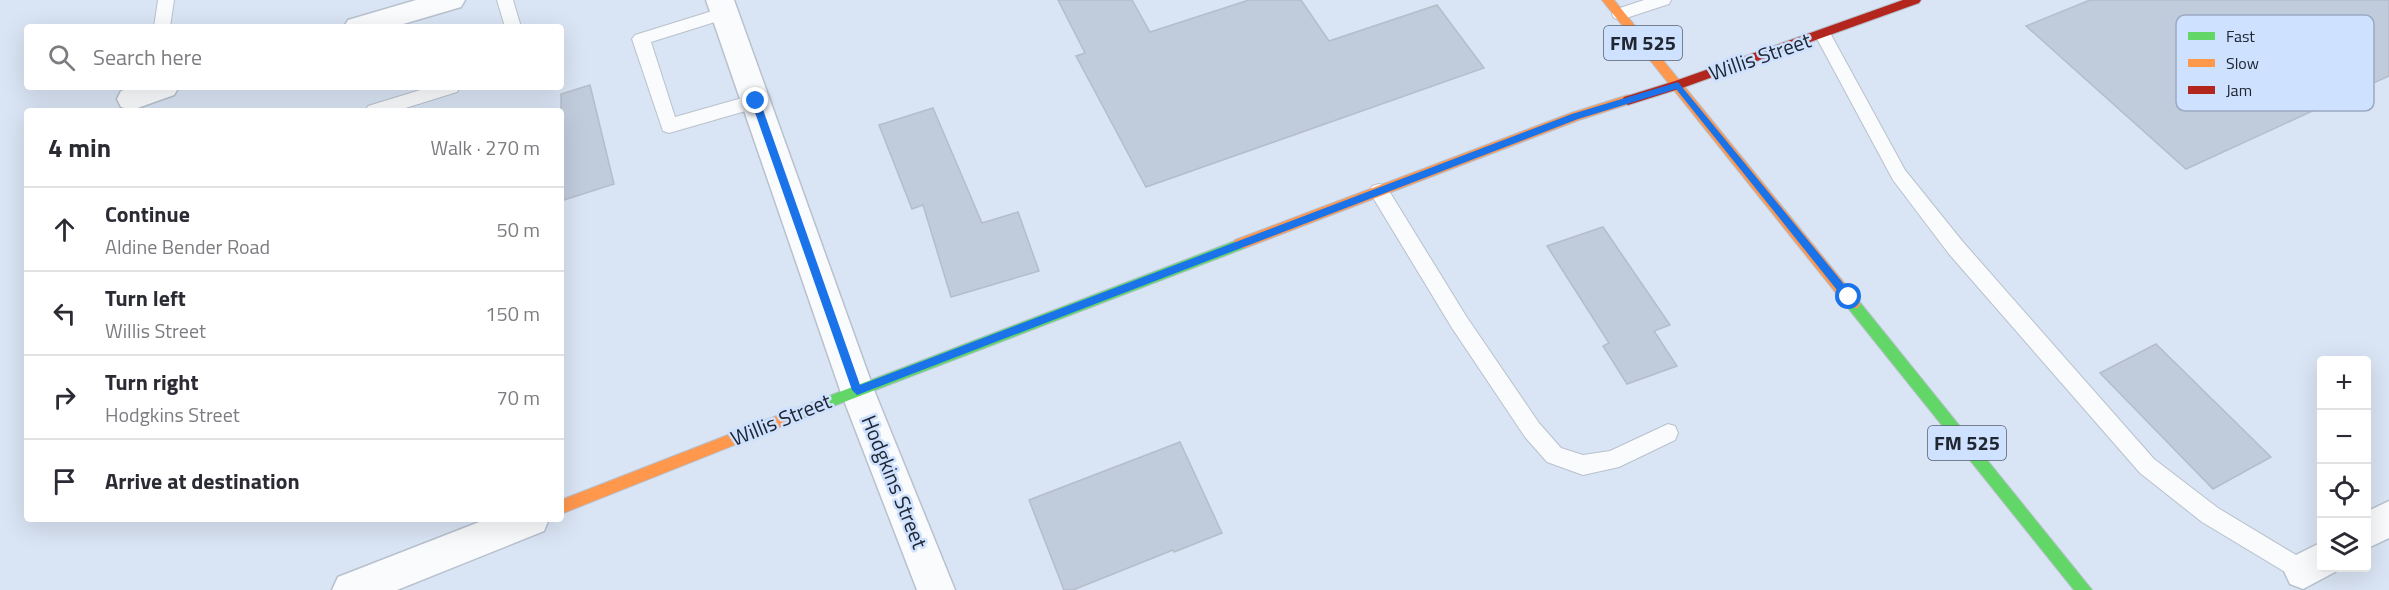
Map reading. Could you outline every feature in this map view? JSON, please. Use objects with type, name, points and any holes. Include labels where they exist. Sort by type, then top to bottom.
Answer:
[{"type":"street","points":[[368,24],[451,0]]},
{"type":"street","name":"FM 525","points":[[1608,0],[2084,590]]},
{"type":"street","name":"Willis Street","points":[[564,506],[857,390],[1575,116],[1678,86],[1915,0]]},
{"type":"street","name":"Hodgkins Street","points":[[723,7],[857,390],[936,590]]},
{"type":"street","points":[[134,99],[156,90]]},
{"type":"street","points":[[2371,529],[2389,518]]},
{"type":"street","points":[[351,590],[523,522]]},
{"type":"lane","points":[[162,24],[166,0]]},
{"type":"lane","points":[[505,0],[512,24]]},
{"type":"lane","points":[[1620,14],[1663,0]]},
{"type":"lane","points":[[723,7],[640,39],[669,126],[756,101]]},
{"type":"lane","points":[[1823,34],[1899,175],[1956,248],[2146,466],[2210,515],[2312,565]]},
{"type":"lane","points":[[384,108],[441,90]]},
{"type":"lane","points":[[1379,191],[1459,322],[1532,430],[1554,455],[1582,465],[1612,460],[1668,433]]},
{"type":"building","points":[[1058,0],[1132,0],[1150,32],[1249,0],[1301,0],[1329,41],[1437,5],[1484,68],[1146,187],[1076,56],[1085,53]]},
{"type":"building","points":[[2090,0],[2389,0],[2389,76],[2374,83],[2374,15],[2176,15],[2176,111],[2313,111],[2186,169],[2026,26]]},
{"type":"building","points":[[590,85],[614,184],[564,200],[564,108],[561,108],[561,94]]},
{"type":"building","points":[[933,108],[982,223],[1018,212],[1039,271],[951,297],[923,205],[912,209],[879,125]]},
{"type":"building","points":[[1603,227],[1670,325],[1654,331],[1677,366],[1627,384],[1603,346],[1609,343],[1547,246]]},
{"type":"building","points":[[2156,344],[2271,457],[2213,489],[2100,373]]},
{"type":"building","points":[[1180,442],[1222,533],[1073,590],[1064,590],[1029,500]]},
{"type":"traffic: fast","points":[[792,416],[1240,244]]},
{"type":"traffic: fast","points":[[1853,304],[2084,590]]},
{"type":"traffic: slow","points":[[1608,0],[1853,304]]},
{"type":"traffic: slow","points":[[1240,244],[1575,116],[1628,100]]},
{"type":"traffic: slow","points":[[564,506],[792,416]]},
{"type":"traffic: jam","points":[[1628,100],[1678,85],[1915,0]]},
{"type":"route","points":[[756,101],[857,390],[1575,116],[1678,86],[1849,297]]}]
